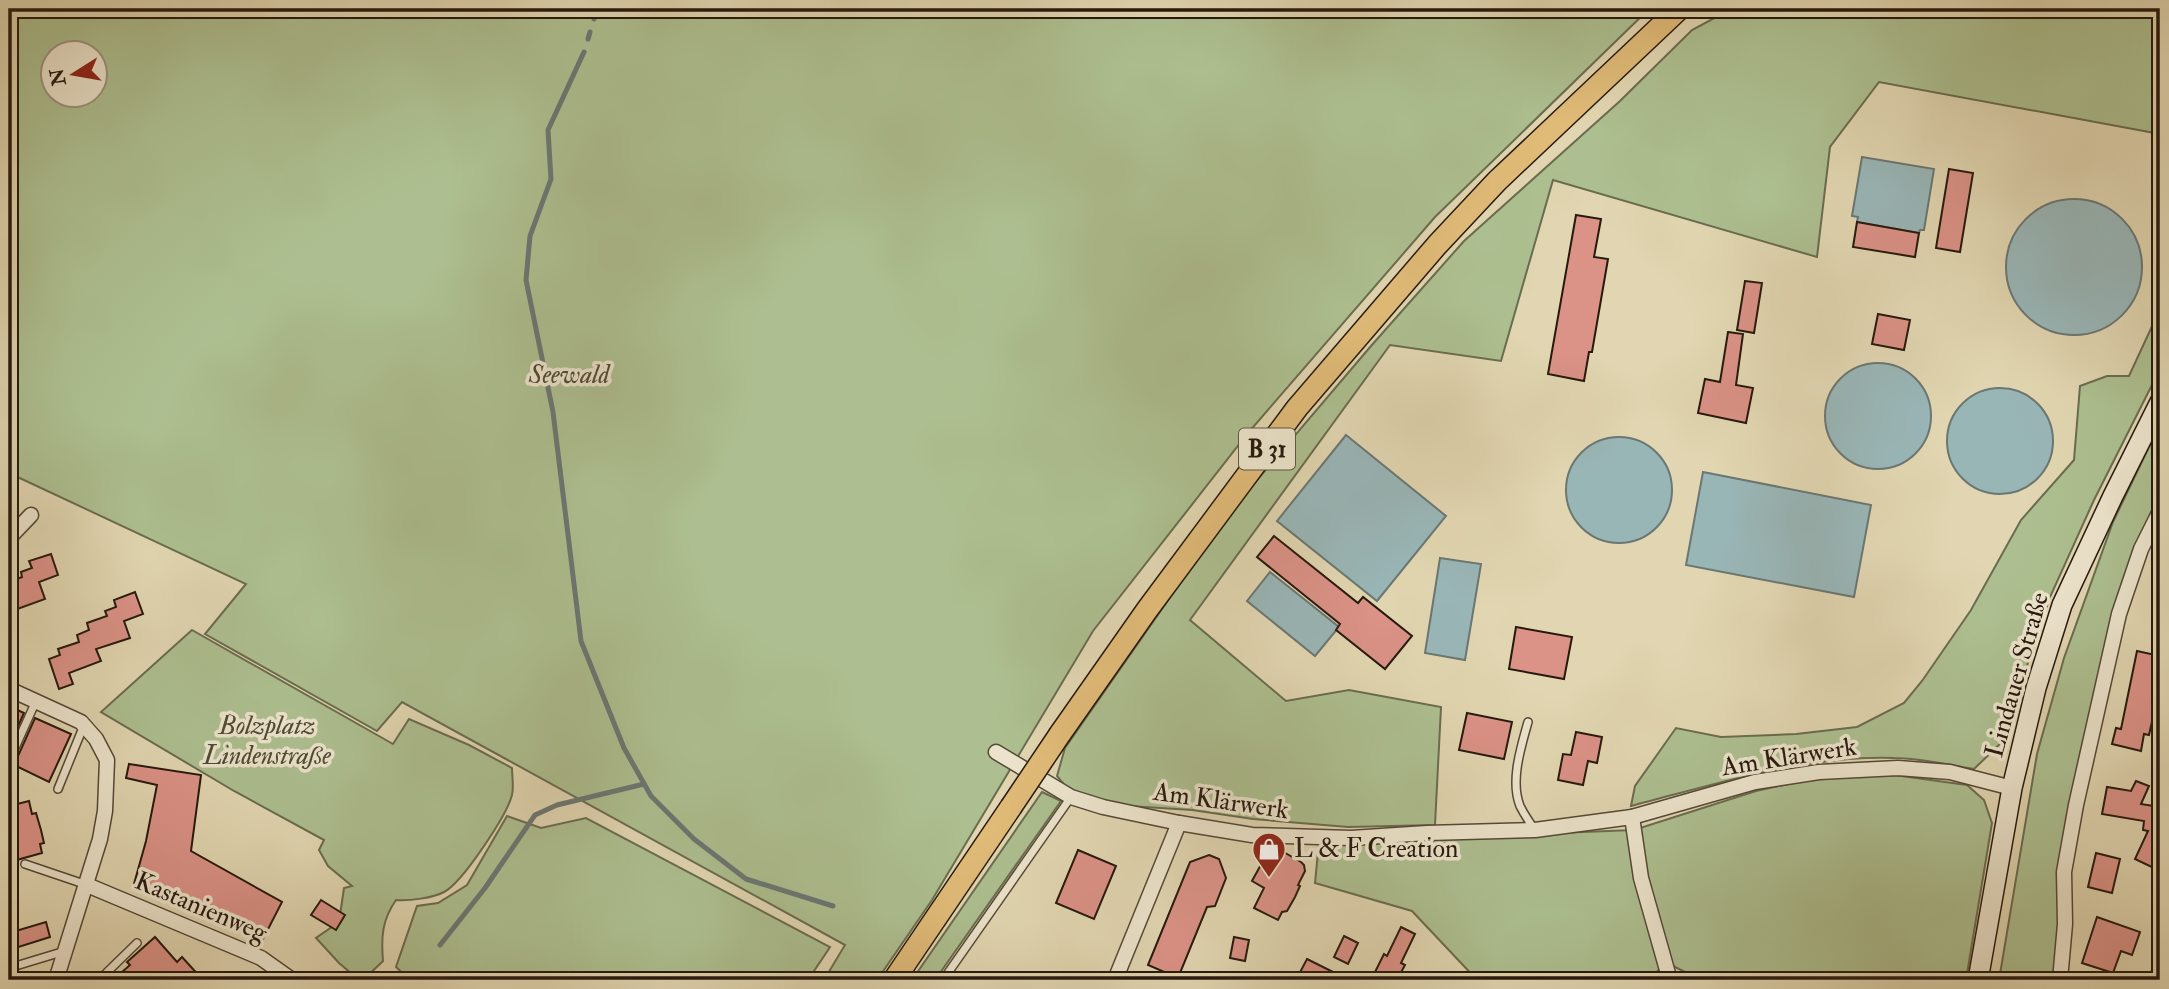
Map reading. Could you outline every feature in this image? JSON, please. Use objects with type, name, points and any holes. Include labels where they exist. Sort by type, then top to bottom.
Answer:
[{"type":"main road","name":"B 31","points":[[894,980],[1147,610],[1297,408],[1437,245],[1497,181],[1679,9]]},
{"type":"main road","points":[[1652,36],[1696,9]]},
{"type":"main road","name":"Lindauer Straße","points":[[1978,980],[2012,788],[2036,688],[2062,605],[2160,402]]},
{"type":"street","points":[[2060,980],[2065,924],[2064,872],[2076,805],[2119,614],[2141,549],[2159,514]]},
{"type":"street","points":[[9,538],[31,515]]},
{"type":"street","points":[[9,689],[80,722],[96,739],[107,760],[104,821],[100,839],[56,980]]},
{"type":"street","name":"Am Klärwerk","points":[[996,752],[1071,797],[1103,807],[1178,823],[1252,835],[1351,838],[1535,830],[1632,817],[1755,782],[1819,772],[1898,768],[1950,772],[2012,788]]},
{"type":"street","points":[[1632,817],[1641,878],[1670,979]]},
{"type":"street","points":[[1115,980],[1178,823]]},
{"type":"street","name":"Kastanienweg","points":[[87,885],[261,958],[292,980]]},
{"type":"lane","points":[[9,761],[36,701]]},
{"type":"lane","points":[[1528,722],[1517,766],[1518,795],[1520,805],[1535,830]]},
{"type":"lane","points":[[58,789],[84,725]]},
{"type":"lane","points":[[943,980],[1071,797]]},
{"type":"lane","points":[[25,864],[87,885]]},
{"type":"lane","points":[[99,980],[137,943]]},
{"type":"lane","points":[[9,968],[65,951]]},
{"type":"green space","name":"Seewald","points":[[9,9],[1649,9],[1435,217],[1248,433],[1093,631],[932,900],[877,980],[824,980],[845,945],[402,702],[377,731],[205,634],[246,584],[9,473]]},
{"type":"green space","points":[[1731,9],[2160,9],[2160,134],[1879,82],[1830,147],[1817,257],[1553,180],[1501,361],[1390,345],[1190,620],[1286,701],[1349,690],[1441,707],[1435,825],[1348,827],[1253,819],[1192,810],[1113,805],[1070,792],[1057,776],[1065,748],[1229,513],[1464,241],[1620,101],[1692,30]]},
{"type":"green space","points":[[2160,309],[2160,369],[2094,500],[2050,597],[2001,743],[1974,769],[1904,758],[1827,761],[1729,780],[1631,806],[1635,786],[1676,728],[1721,737],[1796,734],[1857,727],[1904,703],[1971,610],[2021,520],[2074,460],[2080,386],[2107,376],[2129,376]]},
{"type":"green space","points":[[2160,424],[2160,505],[2138,547],[2074,804],[2057,980],[1999,980],[2037,754],[2064,658],[2113,522]]},
{"type":"green space","name":"Bolzplatz Lindenstraße","points":[[192,630],[393,744],[409,719],[469,745],[512,768],[512,795],[483,848],[462,876],[444,892],[421,899],[396,900],[384,929],[383,961],[363,980],[359,980],[339,963],[316,938],[339,922],[344,888],[352,886],[328,866],[319,850],[324,840],[234,791],[101,712]]},
{"type":"green space","points":[[1894,775],[1967,785],[1984,800],[1992,823],[1966,980],[1701,980],[1667,963],[1647,980],[1477,980],[1412,911],[1315,883],[1319,842],[1634,830],[1756,791],[1816,778]]},
{"type":"green space","points":[[1042,792],[1061,801],[935,980],[912,980]]},
{"type":"green space","points":[[507,816],[541,828],[586,818],[830,947],[808,980],[410,980],[396,967],[417,906],[438,903],[467,885]]},
{"type":"water","points":[[1862,157],[1934,169],[1924,230],[1919,233],[1857,222],[1858,217],[1852,216]]},
{"type":"water","points":[[2074,199],[2100,205],[2122,219],[2136,241],[2142,267],[2136,293],[2122,315],[2100,329],[2074,335],[2048,329],[2026,315],[2012,293],[2006,267],[2012,241],[2026,219],[2048,205]]},
{"type":"water","points":[[1878,363],[1898,367],[1916,378],[1927,396],[1931,416],[1927,436],[1916,454],[1898,465],[1878,469],[1858,465],[1840,454],[1829,436],[1825,416],[1829,396],[1840,378],[1858,367]]},
{"type":"water","points":[[2000,388],[2020,392],[2038,403],[2049,421],[2053,441],[2049,461],[2038,479],[2020,490],[2000,494],[1980,490],[1962,479],[1951,461],[1947,441],[1951,421],[1962,403],[1980,392]]},
{"type":"water","points":[[1346,435],[1446,516],[1377,601],[1277,521]]},
{"type":"water","points":[[1619,437],[1639,441],[1657,452],[1668,470],[1672,490],[1668,510],[1657,528],[1639,539],[1619,543],[1599,539],[1581,528],[1570,510],[1566,490],[1570,470],[1581,452],[1599,441]]},
{"type":"water","points":[[1703,472],[1871,505],[1854,597],[1686,565]]},
{"type":"water","points":[[1440,558],[1481,564],[1465,660],[1425,653]]},
{"type":"water","points":[[1270,572],[1339,627],[1315,656],[1247,601]]},
{"type":"building","points":[[1949,169],[1973,173],[1960,252],[1936,248]]},
{"type":"building","points":[[1576,215],[1601,219],[1594,257],[1608,259],[1592,352],[1589,352],[1584,381],[1548,374]]},
{"type":"building","points":[[1857,222],[1919,233],[1915,257],[1853,247]]},
{"type":"building","points":[[1745,281],[1762,283],[1754,333],[1737,330]]},
{"type":"building","points":[[1878,314],[1910,320],[1904,350],[1872,344]]},
{"type":"building","points":[[1728,332],[1743,334],[1736,385],[1753,388],[1746,423],[1698,413],[1705,379],[1720,382]]},
{"type":"building","points":[[1274,536],[1358,603],[1363,597],[1412,636],[1385,669],[1336,630],[1340,624],[1257,557]]},
{"type":"building","points":[[51,554],[58,575],[39,582],[45,599],[9,612],[9,582],[22,577],[21,572],[32,568],[29,561]]},
{"type":"building","points":[[135,592],[143,614],[124,621],[130,638],[96,649],[101,661],[69,673],[73,684],[59,689],[49,659],[60,655],[58,649],[79,642],[77,635],[89,630],[87,623],[107,616],[105,611],[116,607],[114,600]]},
{"type":"building","points":[[1516,627],[1572,637],[1564,679],[1509,669]]},
{"type":"building","points":[[2137,651],[2160,656],[2156,704],[2149,735],[2144,734],[2141,751],[2112,744],[2116,728],[2121,729]]},
{"type":"building","points":[[9,706],[24,713],[9,747]]},
{"type":"building","points":[[1467,713],[1512,722],[1504,759],[1459,750]]},
{"type":"building","points":[[35,718],[71,734],[49,782],[14,765]]},
{"type":"building","points":[[1576,732],[1602,737],[1597,763],[1588,761],[1583,785],[1558,780],[1563,754],[1571,755]]},
{"type":"building","points":[[129,764],[201,775],[191,851],[282,902],[263,939],[134,884],[157,785],[126,778]]},
{"type":"building","points":[[2136,781],[2149,786],[2141,804],[2160,807],[2160,871],[2135,859],[2148,831],[2143,830],[2144,821],[2102,814],[2107,787],[2131,791]]},
{"type":"building","points":[[29,801],[32,814],[36,813],[41,830],[44,843],[40,844],[42,853],[13,861],[9,859],[9,806]]},
{"type":"building","points":[[1078,850],[1116,866],[1094,919],[1056,903]]},
{"type":"building","points":[[1280,850],[1301,862],[1305,871],[1295,897],[1278,920],[1254,908],[1264,888],[1252,881],[1264,859],[1273,864]]},
{"type":"building","points":[[2096,853],[2120,859],[2112,893],[2088,887]]},
{"type":"building","points":[[1209,855],[1219,859],[1226,878],[1215,906],[1207,907],[1178,978],[1148,965],[1190,862]]},
{"type":"building","points":[[321,900],[345,915],[336,930],[311,915]]},
{"type":"building","points":[[2097,917],[2140,932],[2132,955],[2121,951],[2113,973],[2082,963]]},
{"type":"building","points":[[46,922],[50,937],[9,950],[9,933]]},
{"type":"building","points":[[1401,927],[1415,934],[1401,963],[1405,965],[1397,980],[1371,980],[1384,954],[1387,956]]},
{"type":"building","points":[[1344,936],[1358,943],[1348,964],[1334,957]]},
{"type":"building","points":[[155,937],[177,962],[182,957],[203,980],[113,980],[130,965],[127,962]]},
{"type":"building","points":[[1234,937],[1249,940],[1245,961],[1230,958]]},
{"type":"building","points":[[1307,959],[1349,980],[1296,980]]},
{"type":"waterway","points":[[594,19],[598,9]]},
{"type":"waterway","points":[[588,39],[590,32]]},
{"type":"waterway","points":[[584,52],[548,130],[551,179],[530,236],[526,280],[553,412],[581,641],[624,748],[651,796],[694,839],[746,879],[833,906]]},
{"type":"waterway","points":[[440,945],[485,888],[535,815],[557,805],[644,784]]},
{"type":"railway","points":[[2145,980],[2160,969]]},
{"type":"place","name":"L & F Creation","points":[[1269,879]]}]
